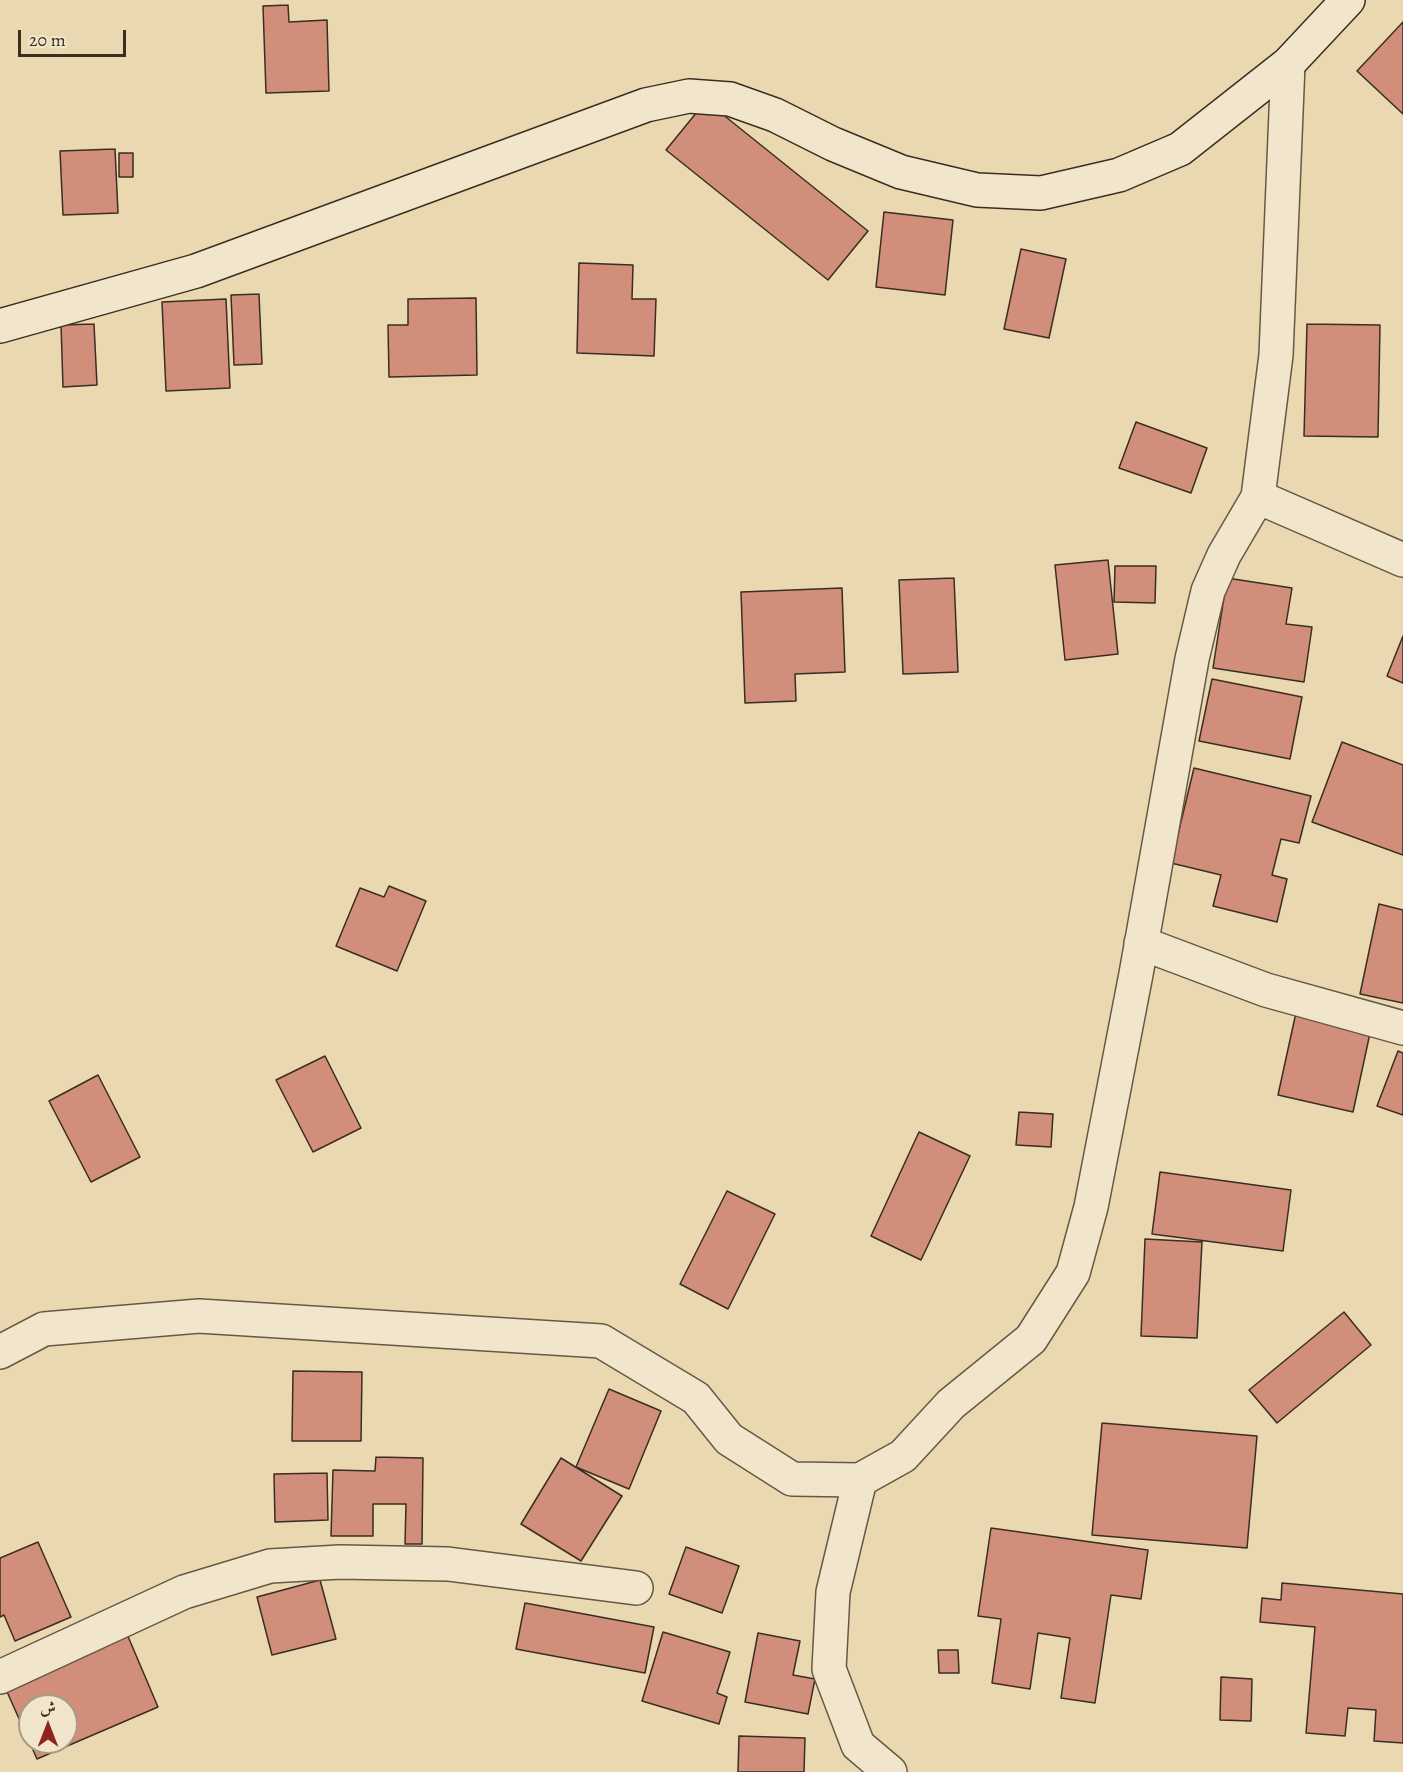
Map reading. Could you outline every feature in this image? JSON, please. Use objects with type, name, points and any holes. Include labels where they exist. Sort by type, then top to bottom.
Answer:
[{"type":"street","points":[[0,326],[196,271],[646,105],[689,96],[730,99],[776,115],[833,144],[901,172],[977,190],[1041,193],[1119,175],[1180,149],[1288,64],[1348,0]]},
{"type":"street","points":[[0,1352],[44,1329],[199,1316],[601,1341],[696,1398],[729,1439],[792,1479],[860,1480],[903,1456],[951,1404],[1031,1339],[1073,1273],[1091,1207],[1192,659],[1208,591],[1224,555],[1258,497],[1276,354],[1288,64]]},
{"type":"street","points":[[1258,497],[1403,560]]},
{"type":"street","points":[[1141,943],[1266,990],[1403,1028]]},
{"type":"street","points":[[860,1480],[833,1592],[829,1669],[858,1745],[890,1772]]},
{"type":"street","points":[[0,1677],[184,1592],[270,1566],[340,1562],[448,1564],[636,1588]]},
{"type":"building","points":[[288,5],[289,22],[327,20],[329,91],[266,93],[263,6]]},
{"type":"building","points":[[1403,22],[1403,114],[1357,71]]},
{"type":"building","points":[[706,101],[868,231],[828,280],[666,150]]},
{"type":"building","points":[[115,149],[118,213],[63,215],[60,151]]},
{"type":"building","points":[[119,153],[133,153],[133,177],[119,177]]},
{"type":"building","points":[[884,212],[953,220],[945,295],[876,287]]},
{"type":"building","points":[[1021,249],[1066,259],[1049,338],[1004,329]]},
{"type":"building","points":[[579,263],[633,265],[632,299],[656,299],[654,356],[577,353]]},
{"type":"building","points":[[259,294],[262,364],[234,365],[231,295]]},
{"type":"building","points":[[476,298],[477,375],[389,377],[388,325],[408,325],[408,299]]},
{"type":"building","points":[[226,299],[230,388],[166,391],[162,302]]},
{"type":"building","points":[[94,324],[97,385],[63,387],[61,325]]},
{"type":"building","points":[[1307,324],[1380,325],[1378,437],[1304,436]]},
{"type":"building","points":[[1136,422],[1207,448],[1191,493],[1119,468]]},
{"type":"building","points":[[1108,560],[1118,654],[1065,660],[1055,565]]},
{"type":"building","points":[[1115,566],[1156,566],[1155,603],[1114,602]]},
{"type":"building","points":[[954,578],[958,672],[903,674],[899,580]]},
{"type":"building","points":[[1227,578],[1292,588],[1286,624],[1312,627],[1304,682],[1213,668]]},
{"type":"building","points":[[842,588],[845,672],[795,674],[796,701],[745,703],[741,592]]},
{"type":"building","points":[[1403,636],[1403,683],[1387,676]]},
{"type":"building","points":[[1212,679],[1302,697],[1290,759],[1199,741]]},
{"type":"building","points":[[1342,742],[1403,765],[1403,855],[1312,822]]},
{"type":"building","points":[[1194,768],[1311,796],[1299,843],[1281,839],[1272,875],[1287,879],[1277,922],[1213,906],[1221,875],[1171,863]]},
{"type":"building","points":[[389,886],[426,901],[397,971],[336,946],[360,888],[384,897]]},
{"type":"building","points":[[1379,904],[1403,910],[1403,1003],[1360,994]]},
{"type":"building","points":[[1297,1008],[1372,1024],[1353,1112],[1278,1095]]},
{"type":"building","points":[[1398,1051],[1403,1053],[1403,1115],[1377,1106]]},
{"type":"building","points":[[325,1056],[361,1128],[313,1152],[276,1080]]},
{"type":"building","points":[[98,1075],[140,1157],[91,1182],[49,1101]]},
{"type":"building","points":[[1019,1112],[1053,1114],[1051,1147],[1016,1145]]},
{"type":"building","points":[[919,1132],[970,1156],[921,1260],[871,1236]]},
{"type":"building","points":[[1160,1172],[1291,1190],[1283,1251],[1152,1234]]},
{"type":"building","points":[[727,1191],[775,1214],[728,1309],[680,1284]]},
{"type":"building","points":[[1145,1239],[1202,1242],[1197,1338],[1141,1336]]},
{"type":"building","points":[[1344,1312],[1371,1345],[1277,1423],[1249,1390]]},
{"type":"building","points":[[293,1371],[362,1372],[361,1441],[292,1441]]},
{"type":"building","points":[[609,1389],[661,1411],[629,1489],[576,1467]]},
{"type":"building","points":[[1102,1423],[1257,1436],[1247,1548],[1092,1535]]},
{"type":"building","points":[[376,1457],[423,1458],[422,1544],[405,1544],[406,1504],[373,1504],[373,1536],[331,1536],[333,1470],[375,1471]]},
{"type":"building","points":[[561,1458],[622,1496],[581,1561],[521,1524]]},
{"type":"building","points":[[327,1473],[328,1520],[275,1522],[274,1474]]},
{"type":"building","points":[[991,1528],[1148,1550],[1141,1599],[1111,1595],[1095,1703],[1061,1698],[1070,1638],[1038,1633],[1030,1689],[992,1683],[1001,1619],[978,1616]]},
{"type":"building","points":[[38,1542],[71,1617],[15,1641],[4,1615],[0,1617],[0,1558]]},
{"type":"building","points":[[686,1547],[739,1566],[722,1613],[669,1594]]},
{"type":"building","points":[[320,1580],[336,1639],[272,1655],[257,1597]]},
{"type":"building","points":[[1282,1583],[1403,1594],[1403,1743],[1374,1741],[1376,1710],[1348,1708],[1345,1736],[1306,1733],[1315,1627],[1260,1622],[1262,1598],[1281,1600]]},
{"type":"building","points":[[525,1603],[654,1627],[645,1673],[516,1649]]},
{"type":"building","points":[[124,1627],[158,1707],[78,1741],[78,1694],[18,1694],[18,1716],[4,1685]]},
{"type":"building","points":[[663,1632],[730,1652],[717,1693],[727,1697],[719,1724],[642,1701]]},
{"type":"building","points":[[758,1633],[800,1641],[793,1675],[815,1679],[808,1714],[745,1702]]},
{"type":"building","points":[[938,1650],[958,1650],[959,1673],[939,1673]]},
{"type":"building","points":[[1221,1677],[1252,1679],[1251,1721],[1220,1720]]},
{"type":"building","points":[[739,1736],[805,1738],[804,1772],[738,1772]]},
{"type":"building","points":[[35,1754],[49,1754],[37,1759]]}]
